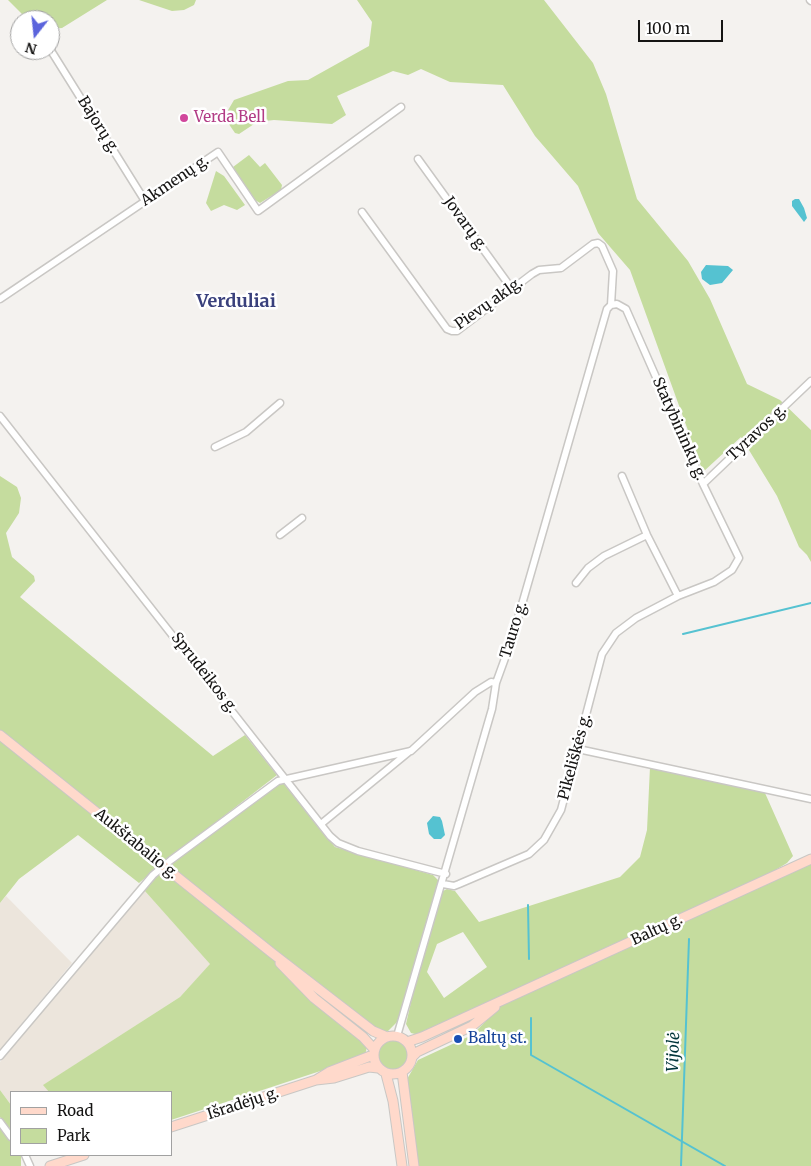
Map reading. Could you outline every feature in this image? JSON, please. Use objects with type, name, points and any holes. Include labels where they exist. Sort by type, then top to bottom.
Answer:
[{"type":"main road","name":"Aukštabalio g.","points":[[0,735],[272,953],[373,1031],[387,1037]]},
{"type":"main road","name":"Baltų g.","points":[[407,1042],[811,859]]},
{"type":"main road","name":"Aukštabalio g.","points":[[272,953],[314,998],[363,1037],[374,1052]]},
{"type":"main road","name":"Baltų g.","points":[[412,1057],[472,1026],[503,1000]]},
{"type":"main road","points":[[386,1074],[402,1072],[407,1069],[412,1057],[407,1042],[397,1036],[387,1037],[382,1040],[374,1052],[378,1068],[386,1074],[393,1101],[402,1166]]},
{"type":"main road","name":"Išradėjų g.","points":[[316,1080],[329,1072],[374,1052]]},
{"type":"main road","name":"Išradėjų g.","points":[[172,1127],[316,1080],[334,1078],[369,1067],[378,1068]]},
{"type":"main road","points":[[402,1072],[414,1166]]},
{"type":"main road","points":[[50,1166],[81,1156]]},
{"type":"street","name":"Bajorų g.","points":[[57,60],[145,201]]},
{"type":"street","name":"Akmenų g.","points":[[0,299],[218,152],[258,212],[401,107]]},
{"type":"street","name":"Jovarų g.","points":[[418,159],[512,289]]},
{"type":"street","name":"Pievų aklg.","points":[[362,212],[447,328],[456,331],[540,270],[560,268],[593,244],[598,243],[602,246],[613,271],[614,304]]},
{"type":"street","name":"Statybininkų g.","points":[[614,304],[626,310],[703,484],[739,558]]},
{"type":"street","name":"Tauro g.","points":[[397,1036],[446,874],[492,709],[496,683],[512,640],[607,309],[614,304]]},
{"type":"street","name":"Tyravos g.","points":[[703,484],[811,382]]},
{"type":"street","points":[[215,447],[246,432],[280,403]]},
{"type":"street","name":"Sprudeikos g.","points":[[0,416],[321,824],[338,843],[446,874]]},
{"type":"street","points":[[622,476],[647,535],[678,596]]},
{"type":"street","points":[[280,535],[302,518]]},
{"type":"street","points":[[576,583],[588,568],[604,556],[647,535]]},
{"type":"street","name":"Pikeliškės g.","points":[[443,884],[454,886],[529,854],[544,840],[561,810],[602,654],[616,634],[636,618],[678,596],[714,582],[732,570],[739,558]]},
{"type":"street","points":[[321,824],[411,750],[475,692],[491,682],[496,683]]},
{"type":"street","points":[[578,749],[811,799]]},
{"type":"street","points":[[0,1056],[72,969],[164,866],[278,780],[411,750]]},
{"type":"street","points":[[0,1122],[10,1136]]},
{"type":"shaded area","points":[[144,890],[211,964],[180,997],[44,1085],[48,1091],[10,1091],[10,1104],[0,1090],[0,1062]]},
{"type":"shaded area","points":[[6,896],[72,963],[0,1050],[0,903]]},
{"type":"green space","points":[[8,0],[107,0],[62,28],[60,28],[60,10],[18,10]]},
{"type":"green space","points":[[139,0],[196,0],[194,5],[184,10],[172,11]]},
{"type":"green space","points":[[357,0],[544,0],[593,63],[606,94],[637,199],[688,261],[710,299],[747,384],[780,400],[811,430],[811,562],[799,547],[777,496],[741,437],[703,472],[630,270],[598,233],[578,186],[535,136],[503,85],[450,82],[421,69],[408,75],[393,71],[337,96],[346,115],[332,124],[274,120],[257,122],[239,134],[235,133],[224,117],[234,100],[288,81],[308,80],[369,46],[372,22]]},
{"type":"green space","points":[[249,155],[260,167],[265,163],[282,185],[281,190],[260,203],[255,200],[233,167]]},
{"type":"green space","points":[[216,171],[224,176],[245,205],[237,210],[224,205],[211,211],[206,203]]},
{"type":"green space","points":[[0,476],[17,487],[21,498],[19,513],[6,533],[12,557],[34,576],[35,581],[20,597],[213,756],[245,735],[277,775],[167,860],[160,858],[0,730]]},
{"type":"green space","points":[[0,740],[155,863],[155,868],[152,872],[139,883],[78,835],[19,879],[0,903]]},
{"type":"green space","points":[[650,767],[765,793],[793,856],[787,863],[764,877],[419,1035],[411,1033],[406,1024],[414,989],[443,891],[447,889],[455,891],[479,922],[620,877],[640,857],[647,830]],"holes":[[[463,932],[487,967],[444,998],[427,972],[437,944]]]},
{"type":"green space","points":[[277,784],[284,784],[335,847],[433,875],[440,882],[397,1022],[388,1031],[383,1032],[370,1025],[173,868],[173,863],[176,859]]},
{"type":"green space","points":[[811,864],[811,1166],[416,1166],[406,1081],[418,1060],[472,1035],[502,1005]]},
{"type":"green space","points":[[161,872],[166,872],[265,952],[363,1042],[367,1047],[365,1055],[172,1120],[172,1091],[48,1091],[43,1085],[180,997],[210,964],[144,890]]},
{"type":"green space","points":[[393,1040],[404,1045],[409,1056],[404,1067],[393,1072],[382,1067],[377,1056],[382,1045]]},
{"type":"green space","points":[[0,1090],[10,1104],[10,1130],[0,1117]]},
{"type":"green space","points":[[0,1127],[10,1140],[10,1156],[21,1156],[21,1166],[0,1166]]},
{"type":"water","points":[[799,199],[804,208],[807,218],[804,222],[792,206],[792,201]]},
{"type":"water","points":[[706,265],[728,266],[733,270],[722,283],[710,285],[702,279],[701,272]]},
{"type":"water","points":[[433,816],[440,817],[442,821],[445,835],[441,839],[434,839],[429,834],[427,823]]},
{"type":"waterway","points":[[683,634],[811,603]]},
{"type":"waterway","points":[[528,905],[529,959]]},
{"type":"waterway","name":"Vijolė","points":[[681,1166],[689,939]]},
{"type":"waterway","points":[[531,1018],[531,1055],[725,1166]]},
{"type":"place","name":"Verda Bell","points":[[184,118]]},
{"type":"place","name":"Baltų st.","points":[[458,1039]]},
{"type":"district","name":"Verduliai","points":[[236,302]]}]
